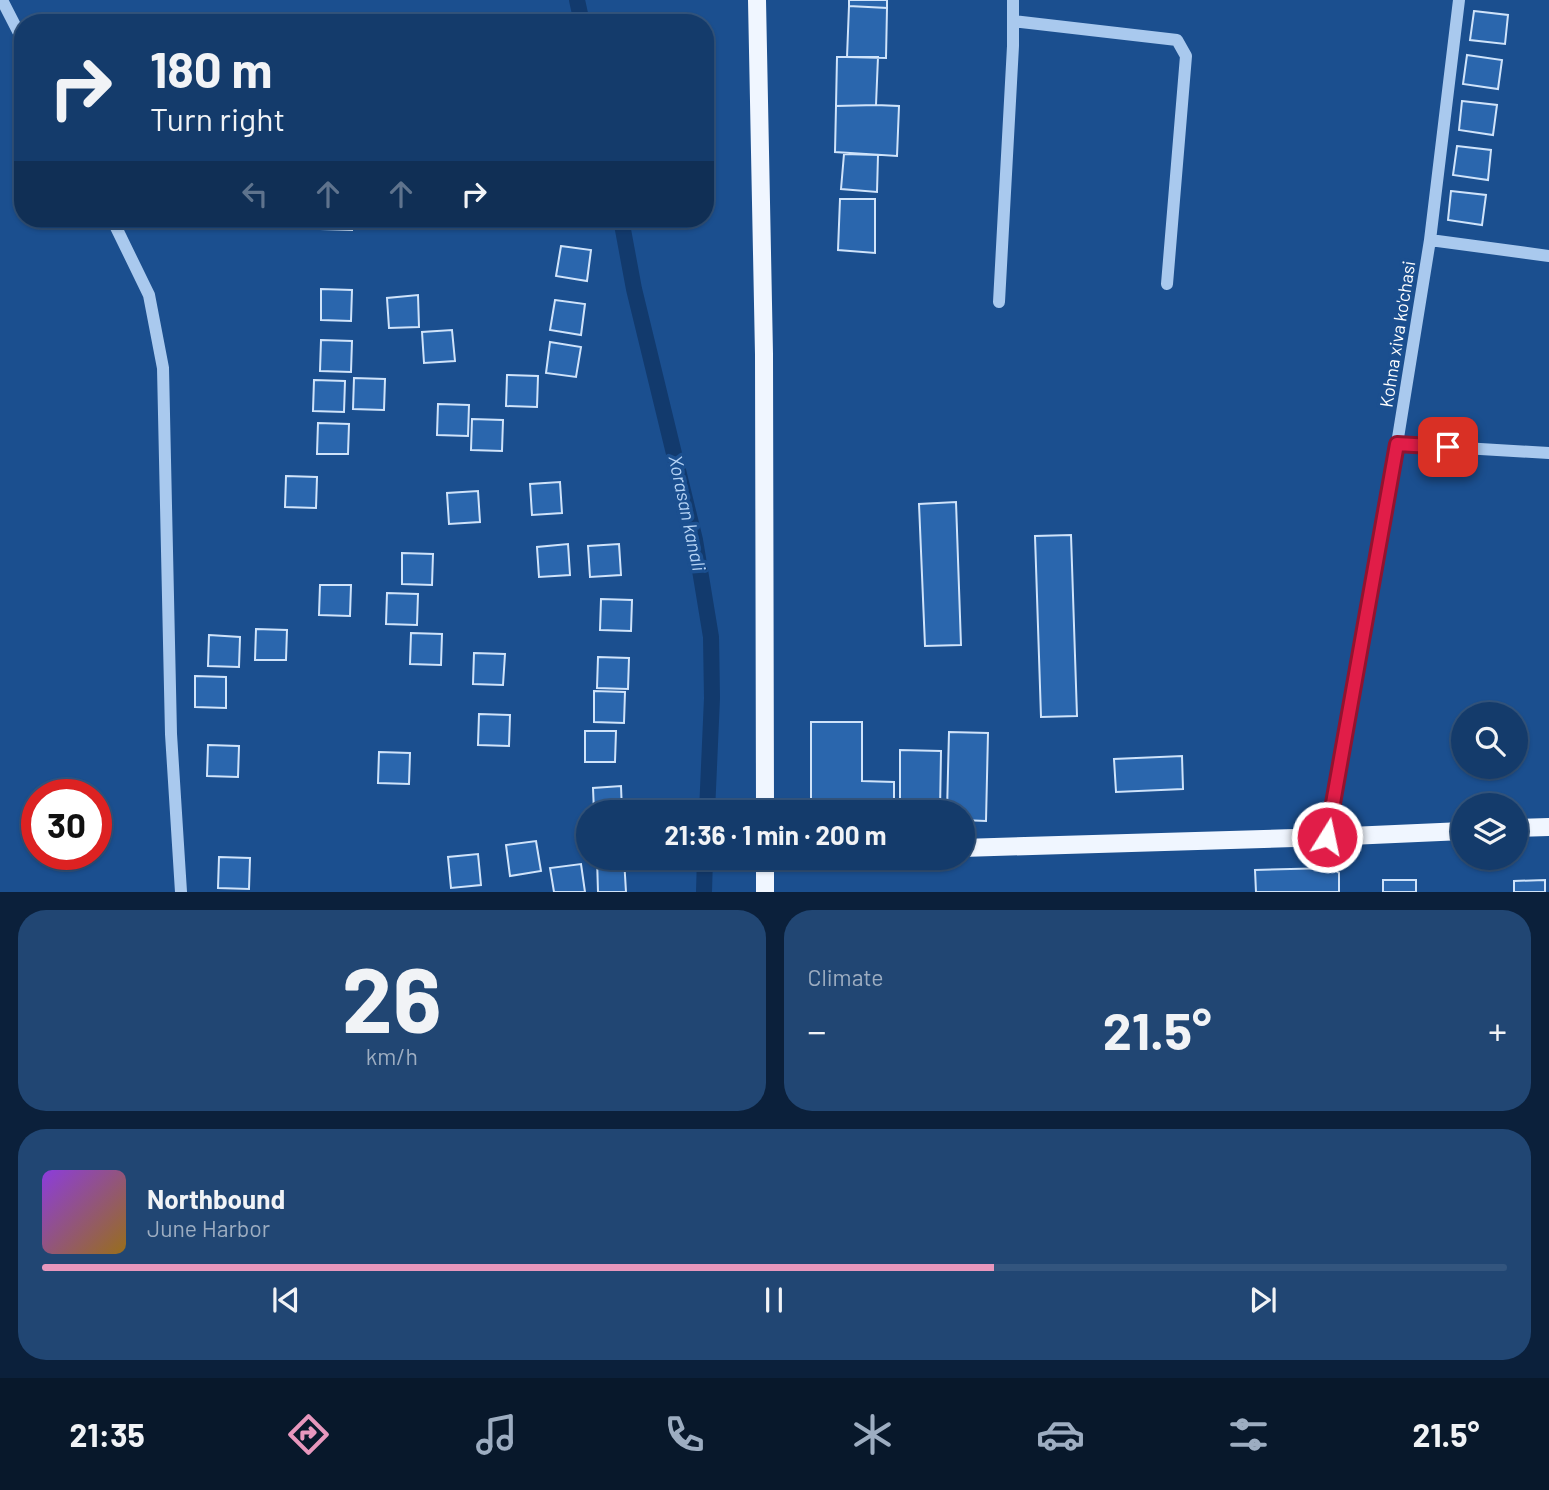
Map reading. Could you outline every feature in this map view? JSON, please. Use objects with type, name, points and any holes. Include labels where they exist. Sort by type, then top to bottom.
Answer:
[{"type":"main road","points":[[757,0],[764,355],[765,800]]},
{"type":"main road","points":[[1528,828],[1549,827]]},
{"type":"main road","points":[[975,848],[1451,832]]},
{"type":"main road","points":[[765,870],[765,891]]},
{"type":"street","points":[[2,0],[14,23]]},
{"type":"street","points":[[999,302],[1013,46],[1013,0]]},
{"type":"street","name":"Kohna xiva ko'chasi","points":[[1327,837],[1397,444],[1430,240],[1459,0]]},
{"type":"street","points":[[1013,21],[1177,40],[1186,56],[1167,284]]},
{"type":"street","points":[[116,228],[149,295],[163,368],[171,734],[181,891]]},
{"type":"street","points":[[1430,240],[1549,256]]},
{"type":"street","points":[[1397,444],[1549,453]]},
{"type":"building","points":[[849,0],[887,0],[887,8],[849,6]]},
{"type":"building","points":[[849,6],[887,8],[886,58],[847,57]]},
{"type":"building","points":[[1474,11],[1508,15],[1505,44],[1470,40]]},
{"type":"building","points":[[1467,55],[1502,60],[1498,89],[1463,84]]},
{"type":"building","points":[[837,57],[878,57],[876,105],[836,106]]},
{"type":"building","points":[[1462,101],[1497,105],[1493,135],[1459,130]]},
{"type":"building","points":[[836,106],[899,106],[897,156],[835,152]]},
{"type":"building","points":[[1457,146],[1491,150],[1488,180],[1453,175]]},
{"type":"building","points":[[844,154],[878,155],[877,192],[841,189]]},
{"type":"building","points":[[1451,191],[1486,195],[1482,225],[1448,220]]},
{"type":"building","points":[[840,199],[875,199],[875,253],[838,250]]},
{"type":"building","points":[[352,228],[352,230],[321,229]]},
{"type":"building","points":[[561,246],[591,250],[587,281],[556,276]]},
{"type":"building","points":[[321,289],[352,290],[351,321],[321,320]]},
{"type":"building","points":[[418,295],[419,327],[389,328],[387,298]]},
{"type":"building","points":[[555,300],[585,304],[581,335],[550,330]]},
{"type":"building","points":[[452,330],[455,361],[424,363],[422,332]]},
{"type":"building","points":[[321,340],[352,341],[351,372],[320,371]]},
{"type":"building","points":[[550,342],[581,347],[576,377],[546,373]]},
{"type":"building","points":[[507,375],[538,376],[537,407],[506,406]]},
{"type":"building","points":[[354,378],[385,379],[384,410],[353,409]]},
{"type":"building","points":[[314,380],[345,381],[344,412],[313,411]]},
{"type":"building","points":[[438,404],[469,405],[468,436],[437,435]]},
{"type":"building","points":[[472,419],[503,420],[502,451],[471,450]]},
{"type":"building","points":[[318,423],[349,424],[348,454],[317,454]]},
{"type":"building","points":[[286,476],[317,477],[316,508],[285,507]]},
{"type":"building","points":[[560,482],[562,513],[532,515],[530,484]]},
{"type":"building","points":[[478,491],[480,522],[449,524],[447,493]]},
{"type":"building","points":[[956,502],[961,645],[925,646],[919,504]]},
{"type":"building","points":[[1071,535],[1077,716],[1041,717],[1035,536]]},
{"type":"building","points":[[568,544],[570,575],[539,577],[537,547]]},
{"type":"building","points":[[619,544],[621,575],[590,577],[588,546]]},
{"type":"building","points":[[402,553],[433,554],[432,585],[402,584]]},
{"type":"building","points":[[320,585],[351,585],[350,616],[319,615]]},
{"type":"building","points":[[387,593],[418,594],[417,625],[386,624]]},
{"type":"building","points":[[601,599],[632,600],[631,631],[600,630]]},
{"type":"building","points":[[256,629],[287,630],[286,660],[255,660]]},
{"type":"building","points":[[411,633],[442,634],[441,665],[410,664]]},
{"type":"building","points":[[209,635],[240,637],[239,667],[208,666]]},
{"type":"building","points":[[474,653],[505,654],[503,685],[473,684]]},
{"type":"building","points":[[598,657],[629,658],[628,689],[597,688]]},
{"type":"building","points":[[195,676],[226,677],[226,708],[195,707]]},
{"type":"building","points":[[594,691],[625,692],[624,723],[594,722]]},
{"type":"building","points":[[479,714],[510,715],[509,746],[478,745]]},
{"type":"building","points":[[811,722],[862,722],[862,781],[894,782],[894,800],[811,800]]},
{"type":"building","points":[[585,731],[616,731],[615,762],[585,762]]},
{"type":"building","points":[[949,732],[988,733],[986,821],[975,821],[975,800],[947,800]]},
{"type":"building","points":[[208,745],[239,746],[238,777],[207,776]]},
{"type":"building","points":[[900,750],[941,751],[940,800],[900,800]]},
{"type":"building","points":[[379,752],[410,753],[409,784],[378,783]]},
{"type":"building","points":[[1182,756],[1183,789],[1116,792],[1114,759]]},
{"type":"building","points":[[621,786],[622,800],[594,800],[593,788]]},
{"type":"building","points":[[536,841],[541,871],[510,876],[506,845]]},
{"type":"building","points":[[478,854],[481,885],[451,888],[448,857]]},
{"type":"building","points":[[219,857],[250,858],[249,889],[218,888]]},
{"type":"building","points":[[576,865],[576,870],[582,870],[585,892],[554,892],[550,868]]},
{"type":"building","points":[[1331,868],[1339,873],[1339,892],[1256,892],[1255,870]]},
{"type":"building","points":[[597,870],[625,870],[626,892],[598,892]]},
{"type":"building","points":[[1383,880],[1416,880],[1416,892],[1383,892]]},
{"type":"building","points":[[1545,880],[1545,892],[1514,892],[1514,881]]},
{"type":"waterway","name":"Xorasan kanali","points":[[577,0],[580,14]]},
{"type":"waterway","name":"Xorasan kanali","points":[[623,228],[634,289],[695,540],[711,637],[712,698],[708,800]]},
{"type":"waterway","name":"Xorasan kanali","points":[[704,892],[705,870]]},
{"type":"route","points":[[1327,837],[1397,444],[1448,447]]}]
